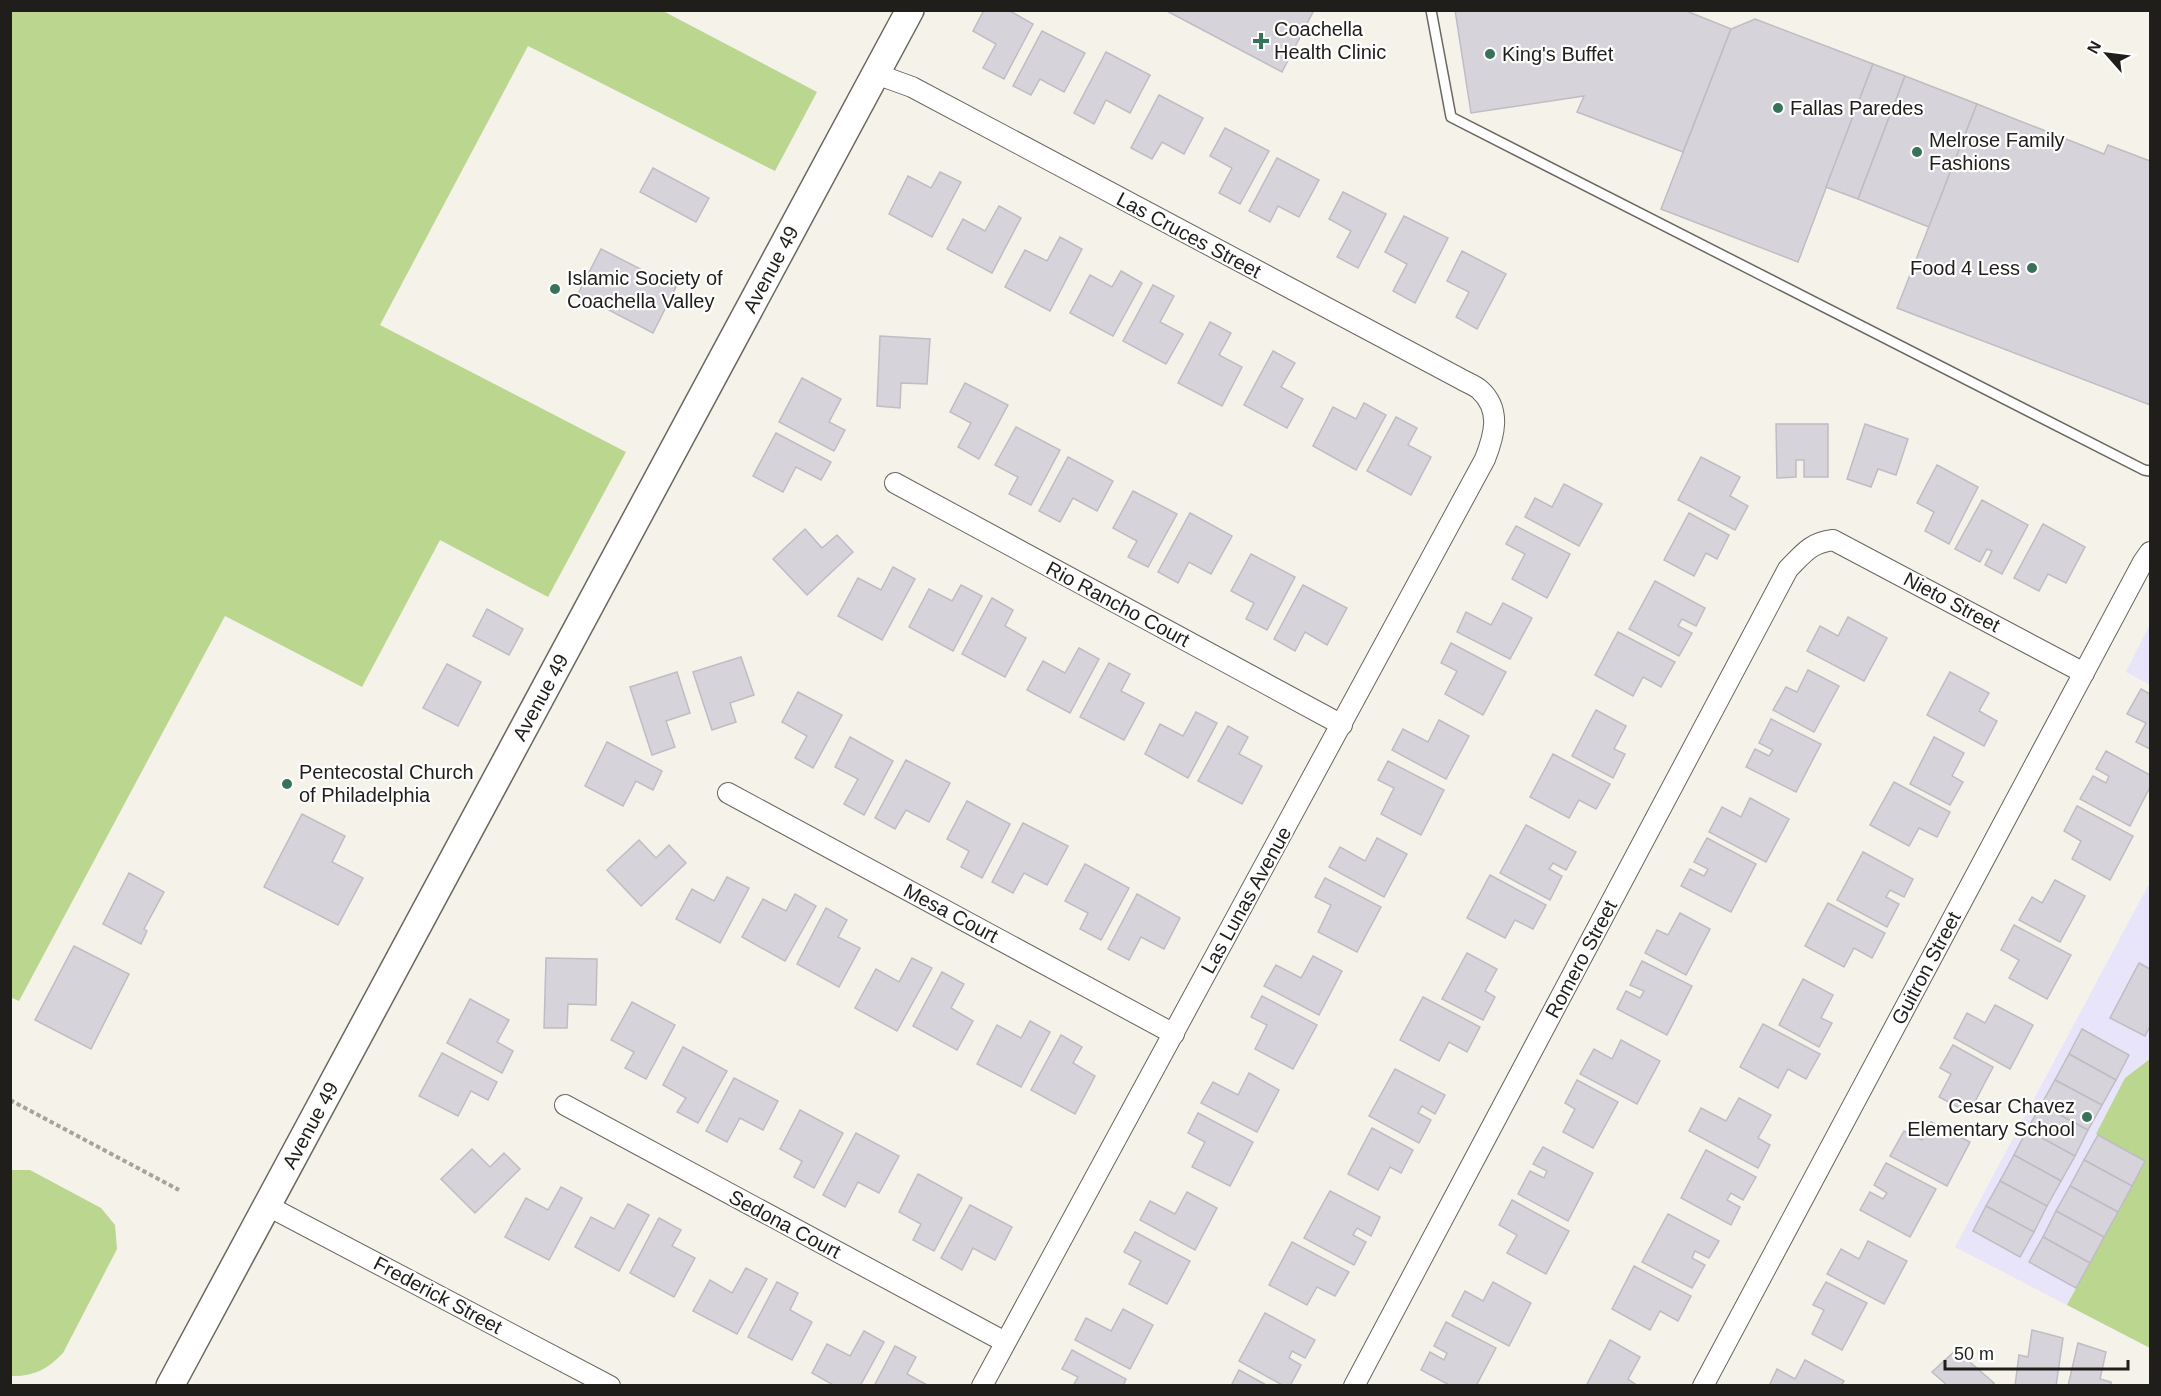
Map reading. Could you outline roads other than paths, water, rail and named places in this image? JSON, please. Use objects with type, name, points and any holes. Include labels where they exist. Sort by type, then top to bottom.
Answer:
[{"type":"street","name":"Avenue 49","points":[[170,1386],[910,10]]},
{"type":"street","name":"Las Cruces Street","points":[[876,74],[912,87],[1459,378],[1480,390],[1493,408]]},
{"type":"street","name":"Las Lunas Avenue","points":[[982,1386],[1485,459],[1494,434],[1493,408]]},
{"type":"street","name":"Rio Rancho Court","points":[[895,483],[1341,725]]},
{"type":"street","name":"Nieto Street","points":[[1819,542],[1833,540],[1851,548],[2084,673]]},
{"type":"street","name":"Romero Street","points":[[1354,1386],[1788,569],[1819,542]]},
{"type":"street","name":"Guitron Street","points":[[1703,1386],[2151,552]]},
{"type":"street","name":"Mesa Court","points":[[728,793],[1174,1034]]},
{"type":"street","name":"Sedona Court","points":[[565,1106],[1005,1342]]},
{"type":"street","name":"Frederick Street","points":[[266,1205],[610,1386]]},
{"type":"lane","points":[[1431,10],[1451,117],[2144,470],[2151,471]]},
{"type":"place","name":"Coachella Health Clinic","points":[[1261,41]]},
{"type":"place","name":"King's Buffet","points":[[1490,54]]},
{"type":"place","name":"Fallas Paredes","points":[[1778,108]]},
{"type":"place","name":"Melrose Family Fashions","points":[[1917,152]]},
{"type":"place","name":"Food 4 Less","points":[[2032,268]]},
{"type":"place","name":"Islamic Society of Coachella Valley","points":[[555,289]]},
{"type":"place","name":"Pentecostal Church of Philadelphia","points":[[287,784]]},
{"type":"place","name":"Cesar Chavez Elementary School","points":[[2087,1117]]}]
